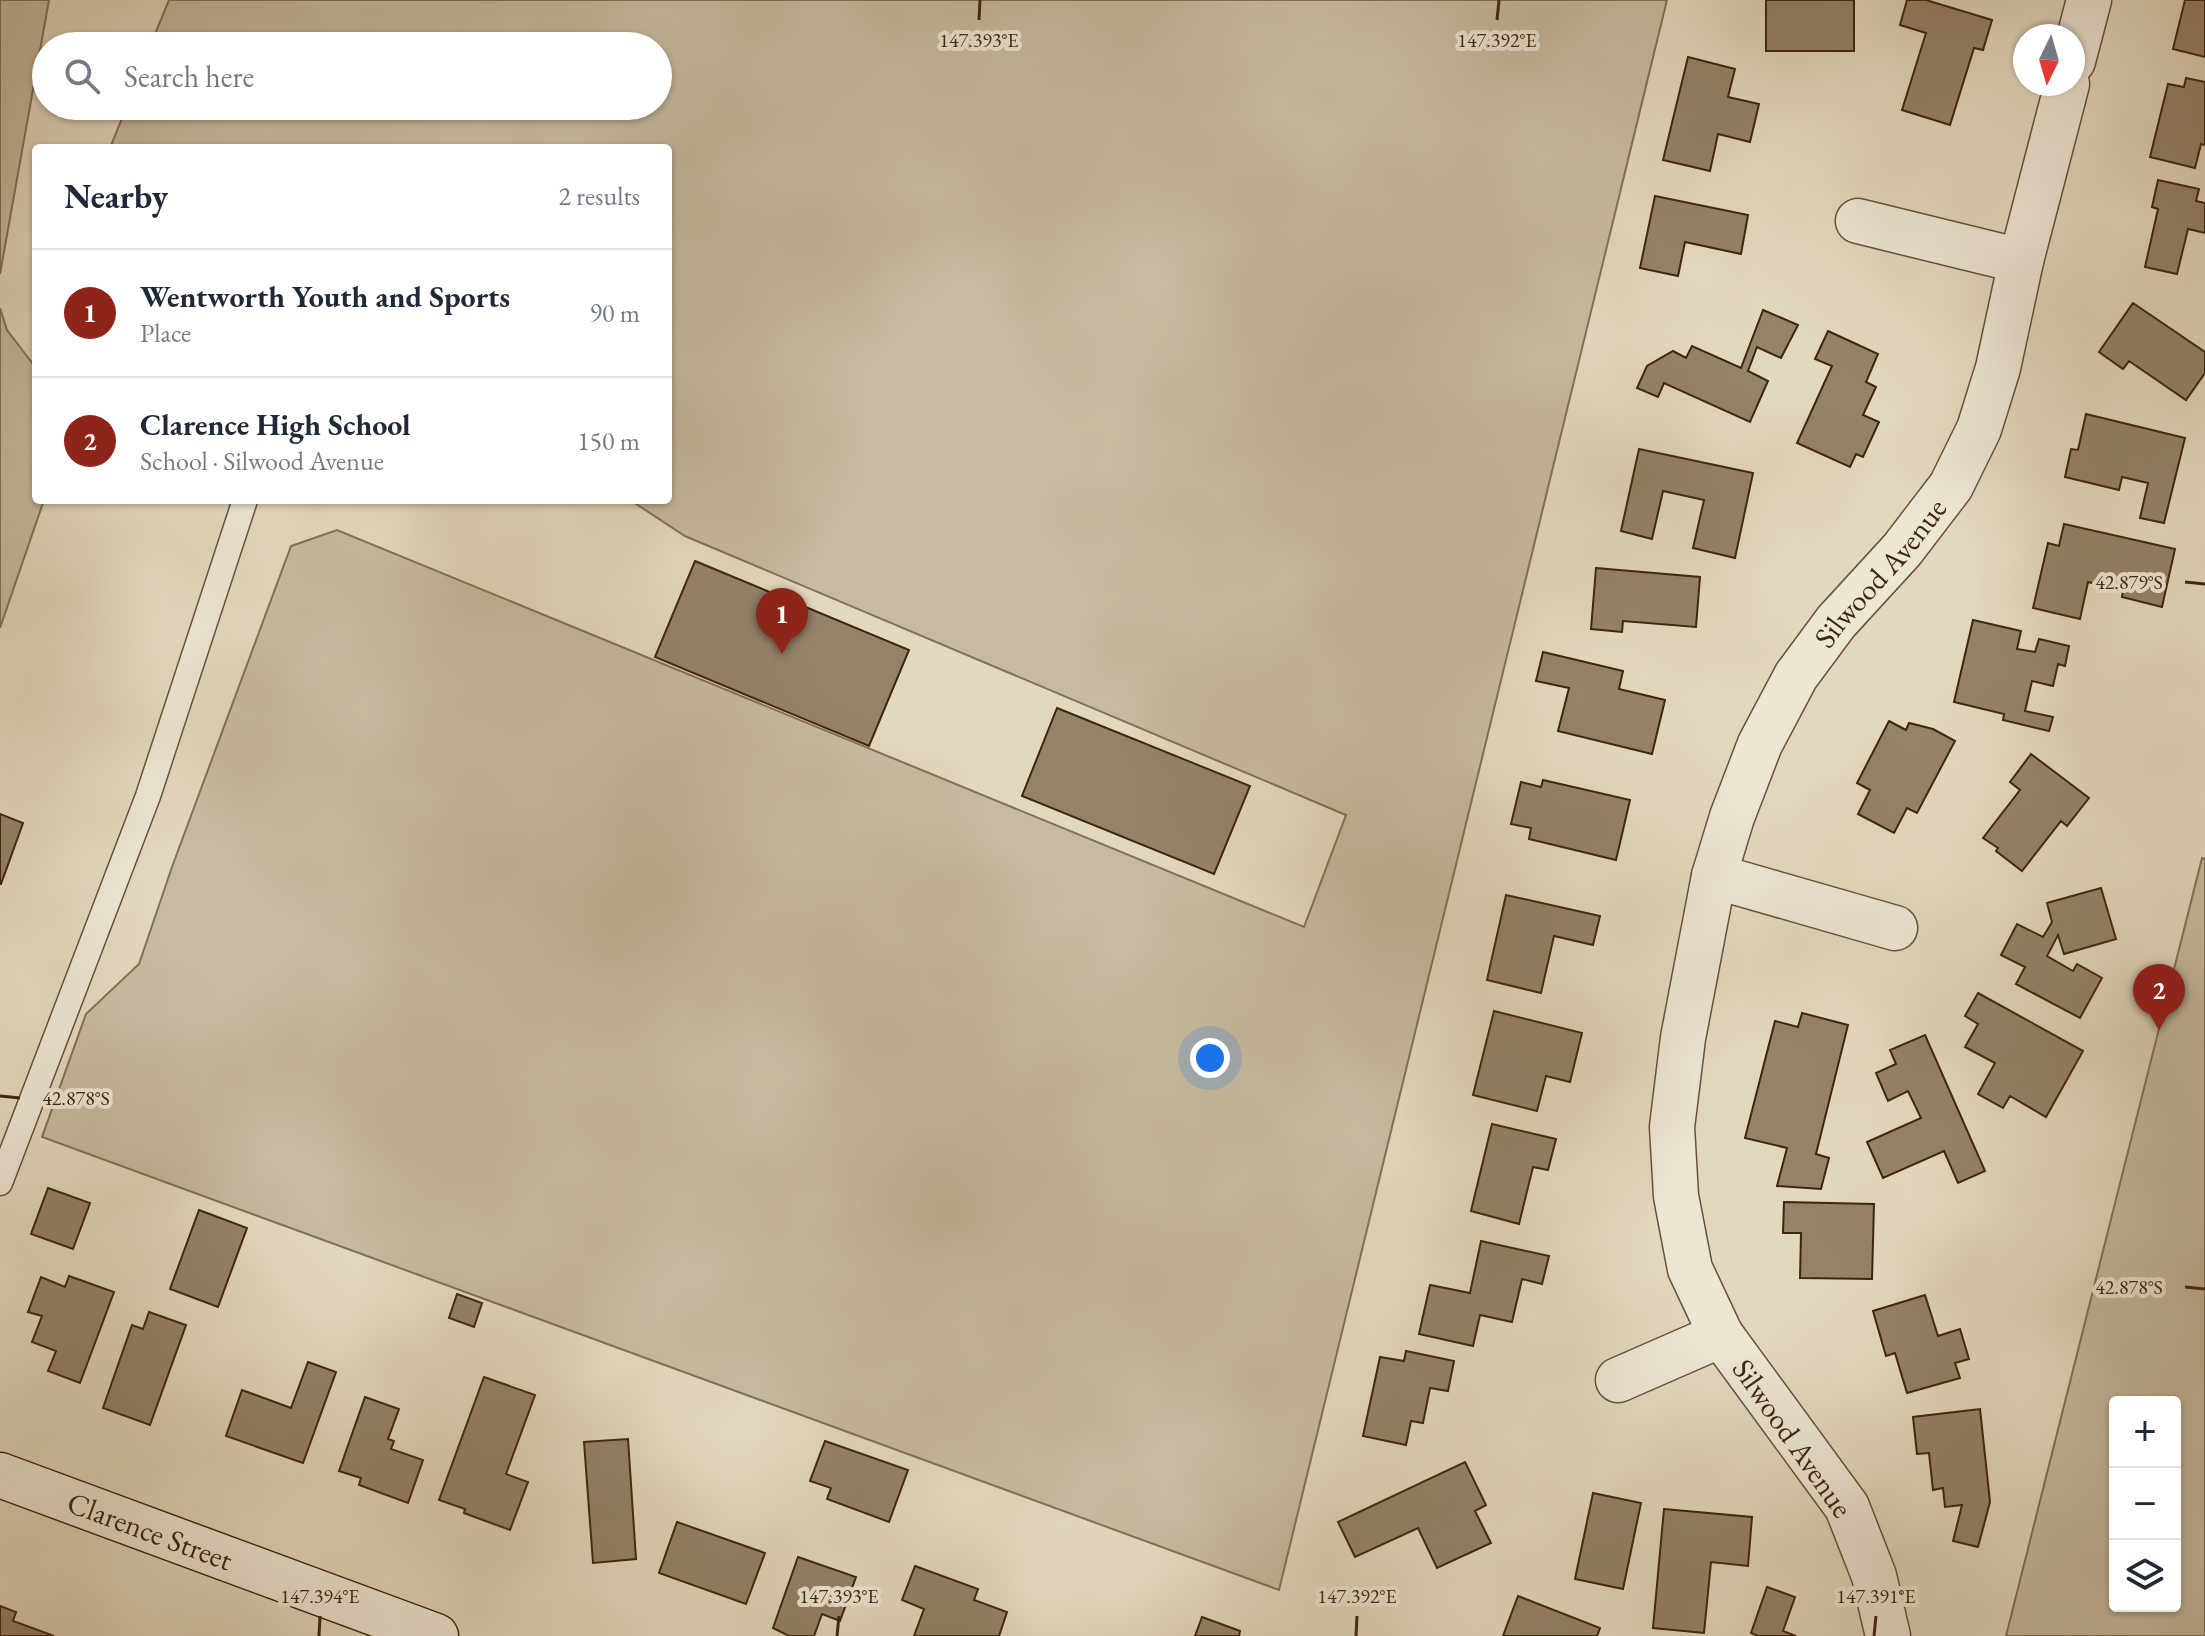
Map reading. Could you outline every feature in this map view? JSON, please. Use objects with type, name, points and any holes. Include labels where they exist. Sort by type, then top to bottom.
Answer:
[{"type":"street","points":[[2083,24],[2089,0]]},
{"type":"street","name":"Silwood Avenue","points":[[1888,1636],[1874,1576],[1847,1507],[1721,1335],[1690,1269],[1676,1196],[1672,1127],[1683,1038],[1714,876],[1732,817],[1760,744],[1796,676],[1836,622],[1902,550],[1951,486],[1979,429],[1998,368],[2021,261],[2064,96]]},
{"type":"street","points":[[1858,221],[2021,261]]},
{"type":"street","points":[[1714,876],[1895,928]]},
{"type":"street","name":"Silwood Avenue","points":[[1618,1380],[1721,1335]]},
{"type":"street","name":"Clarence Street","points":[[0,1475],[436,1636]]},
{"type":"lane","points":[[0,1183],[148,796],[244,504]]},
{"type":"shaded area","points":[[0,0],[49,0],[43,32],[32,32],[32,95],[0,274]]},
{"type":"shaded area","points":[[169,0],[1667,0],[1279,1590],[42,1137],[86,1014],[139,964],[291,546],[337,530],[1304,927],[1346,815],[685,536],[636,504],[672,504],[672,144],[112,144],[121,120],[672,120],[672,32],[156,32]]},
{"type":"shaded area","points":[[0,308],[7,330],[32,363],[32,504],[43,504],[0,628]]},
{"type":"shaded area","points":[[2202,858],[2205,859],[2205,1636],[2006,1636]]},
{"type":"building","points":[[1766,0],[1854,0],[1854,51],[1766,51]]},
{"type":"building","points":[[1907,0],[1926,0],[1992,20],[1983,50],[1974,48],[1950,125],[1902,110],[1926,33],[1900,25]]},
{"type":"building","points":[[2185,0],[2205,0],[2205,57],[2173,49]]},
{"type":"building","points":[[1688,57],[1735,69],[1728,97],[1759,104],[1750,142],[1718,134],[1710,171],[1663,160]]},
{"type":"building","points":[[2186,78],[2205,82],[2205,145],[2201,144],[2195,168],[2150,157],[2168,84],[2184,87]]},
{"type":"building","points":[[2158,180],[2199,189],[2196,201],[2205,203],[2205,233],[2188,229],[2177,274],[2145,267],[2158,209],[2152,207]]},
{"type":"building","points":[[1655,196],[1748,215],[1741,254],[1685,242],[1678,276],[1640,268]]},
{"type":"building","points":[[2133,303],[2205,352],[2205,373],[2186,400],[2129,361],[2123,369],[2099,352]]},
{"type":"building","points":[[1763,310],[1798,325],[1781,358],[1757,347],[1748,371],[1768,381],[1750,422],[1664,383],[1658,397],[1637,388],[1647,366],[1673,351],[1686,358],[1692,346],[1741,368]]},
{"type":"building","points":[[1828,331],[1878,354],[1866,382],[1876,387],[1863,415],[1879,422],[1863,457],[1856,454],[1850,467],[1797,443],[1832,366],[1815,359]]},
{"type":"building","points":[[2086,414],[2185,438],[2164,523],[2140,518],[2148,483],[2122,477],[2119,490],[2065,477],[2071,449],[2078,450]]},
{"type":"building","points":[[1639,449],[1753,473],[1735,558],[1693,548],[1704,500],[1663,491],[1652,539],[1621,531]]},
{"type":"building","points":[[2064,524],[2175,549],[2162,607],[2122,597],[2123,591],[2088,582],[2080,619],[2033,608],[2048,543],[2059,546]]},
{"type":"building","points":[[695,561],[909,650],[869,746],[655,657]]},
{"type":"building","points":[[1596,568],[1700,577],[1696,627],[1623,621],[1622,632],[1591,629]]},
{"type":"building","points":[[1973,620],[2021,631],[2017,649],[2035,652],[2039,639],[2069,646],[2065,666],[2058,664],[2053,686],[2032,681],[2025,711],[2053,717],[2049,731],[2003,720],[2004,714],[1954,702]]},
{"type":"building","points":[[1543,652],[1623,671],[1619,689],[1665,700],[1652,754],[1558,731],[1569,688],[1536,681]]},
{"type":"building","points":[[1057,708],[1250,786],[1214,874],[1022,796]]},
{"type":"building","points":[[1889,721],[1906,730],[1909,723],[1933,729],[1955,741],[1917,813],[1907,808],[1894,833],[1858,814],[1870,790],[1857,783]]},
{"type":"building","points":[[2031,754],[2089,798],[2067,826],[2061,821],[2022,871],[1983,838],[2020,790],[2010,782]]},
{"type":"building","points":[[1543,780],[1630,800],[1616,860],[1529,839],[1531,828],[1511,824],[1521,782],[1541,787]]},
{"type":"building","points":[[0,814],[23,823],[1,884],[0,884]]},
{"type":"building","points":[[2101,888],[2116,939],[2064,954],[2058,935],[2047,956],[2073,971],[2077,964],[2102,978],[2080,1018],[2016,984],[2025,967],[2001,955],[2017,924],[2043,937],[2052,922],[2047,903]]},
{"type":"building","points":[[1506,895],[1600,916],[1593,945],[1554,936],[1541,993],[1487,980]]},
{"type":"building","points":[[1978,993],[2083,1051],[2046,1117],[2010,1096],[2003,1108],[1978,1094],[1995,1063],[1965,1047],[1978,1024],[1965,1016]]},
{"type":"building","points":[[1494,1011],[1582,1033],[1570,1082],[1546,1076],[1537,1111],[1473,1095]]},
{"type":"building","points":[[1802,1013],[1848,1025],[1816,1154],[1829,1158],[1821,1189],[1777,1186],[1787,1148],[1745,1138],[1775,1021],[1798,1027]]},
{"type":"building","points":[[1925,1035],[1985,1171],[1958,1183],[1944,1151],[1883,1178],[1867,1142],[1921,1118],[1908,1091],[1888,1101],[1876,1073],[1896,1064],[1890,1050]]},
{"type":"building","points":[[1492,1124],[1556,1139],[1548,1170],[1533,1167],[1519,1224],[1471,1211]]},
{"type":"building","points":[[48,1188],[90,1203],[73,1249],[31,1234]]},
{"type":"building","points":[[1784,1202],[1874,1204],[1872,1279],[1800,1278],[1801,1233],[1783,1233]]},
{"type":"building","points":[[199,1210],[247,1228],[218,1307],[170,1289]]},
{"type":"building","points":[[1481,1241],[1549,1256],[1542,1284],[1522,1279],[1512,1322],[1480,1315],[1473,1346],[1419,1334],[1430,1285],[1470,1293]]},
{"type":"building","points":[[69,1276],[114,1292],[80,1383],[48,1371],[56,1351],[32,1342],[42,1316],[28,1312],[41,1277],[65,1287]]},
{"type":"building","points":[[457,1294],[482,1303],[474,1327],[449,1318]]},
{"type":"building","points":[[1925,1295],[1938,1336],[1960,1329],[1969,1359],[1955,1363],[1960,1378],[1907,1393],[1895,1353],[1886,1356],[1873,1311]]},
{"type":"building","points":[[149,1312],[186,1325],[150,1425],[103,1408],[132,1325],[143,1329]]},
{"type":"building","points":[[1406,1351],[1454,1361],[1448,1391],[1430,1388],[1423,1423],[1411,1421],[1406,1445],[1363,1436],[1380,1357],[1404,1361]]},
{"type":"building","points":[[308,1362],[336,1372],[303,1463],[226,1436],[242,1390],[291,1408]]},
{"type":"building","points":[[484,1377],[535,1395],[506,1474],[528,1482],[510,1530],[439,1500]]},
{"type":"building","points":[[365,1397],[399,1409],[388,1439],[394,1441],[391,1449],[423,1460],[408,1503],[359,1485],[361,1478],[339,1471]]},
{"type":"building","points":[[1980,1409],[1990,1502],[1978,1547],[1953,1541],[1962,1505],[1945,1507],[1943,1488],[1933,1490],[1929,1453],[1917,1454],[1913,1417]]},
{"type":"building","points":[[628,1439],[636,1559],[593,1563],[584,1442]]},
{"type":"building","points":[[825,1441],[908,1470],[889,1522],[827,1499],[831,1488],[810,1481]]},
{"type":"building","points":[[1465,1462],[1486,1505],[1475,1511],[1491,1543],[1437,1568],[1418,1528],[1355,1557],[1338,1522]]},
{"type":"building","points":[[1593,1493],[1641,1503],[1623,1589],[1575,1579]]},
{"type":"building","points":[[1664,1509],[1752,1517],[1748,1566],[1711,1562],[1704,1633],[1653,1628]]},
{"type":"building","points":[[677,1522],[765,1553],[746,1604],[659,1573]]},
{"type":"building","points":[[798,1557],[856,1577],[840,1621],[822,1614],[814,1636],[789,1636],[773,1628]]},
{"type":"building","points":[[915,1566],[978,1589],[974,1600],[1007,1612],[999,1636],[914,1636],[924,1609],[902,1600]]},
{"type":"building","points":[[1767,1587],[1795,1597],[1783,1631],[1796,1636],[1758,1636],[1751,1633]]},
{"type":"building","points":[[1518,1596],[1600,1628],[1597,1636],[1503,1636]]},
{"type":"building","points":[[0,1606],[16,1612],[13,1621],[54,1636],[0,1636]]},
{"type":"building","points":[[1202,1617],[1240,1631],[1239,1636],[1195,1636]]},
{"type":"place","name":"Wentworth Youth and Sports","points":[[782,654]]},
{"type":"place","name":"Clarence High School","points":[[2159,1030]]}]
